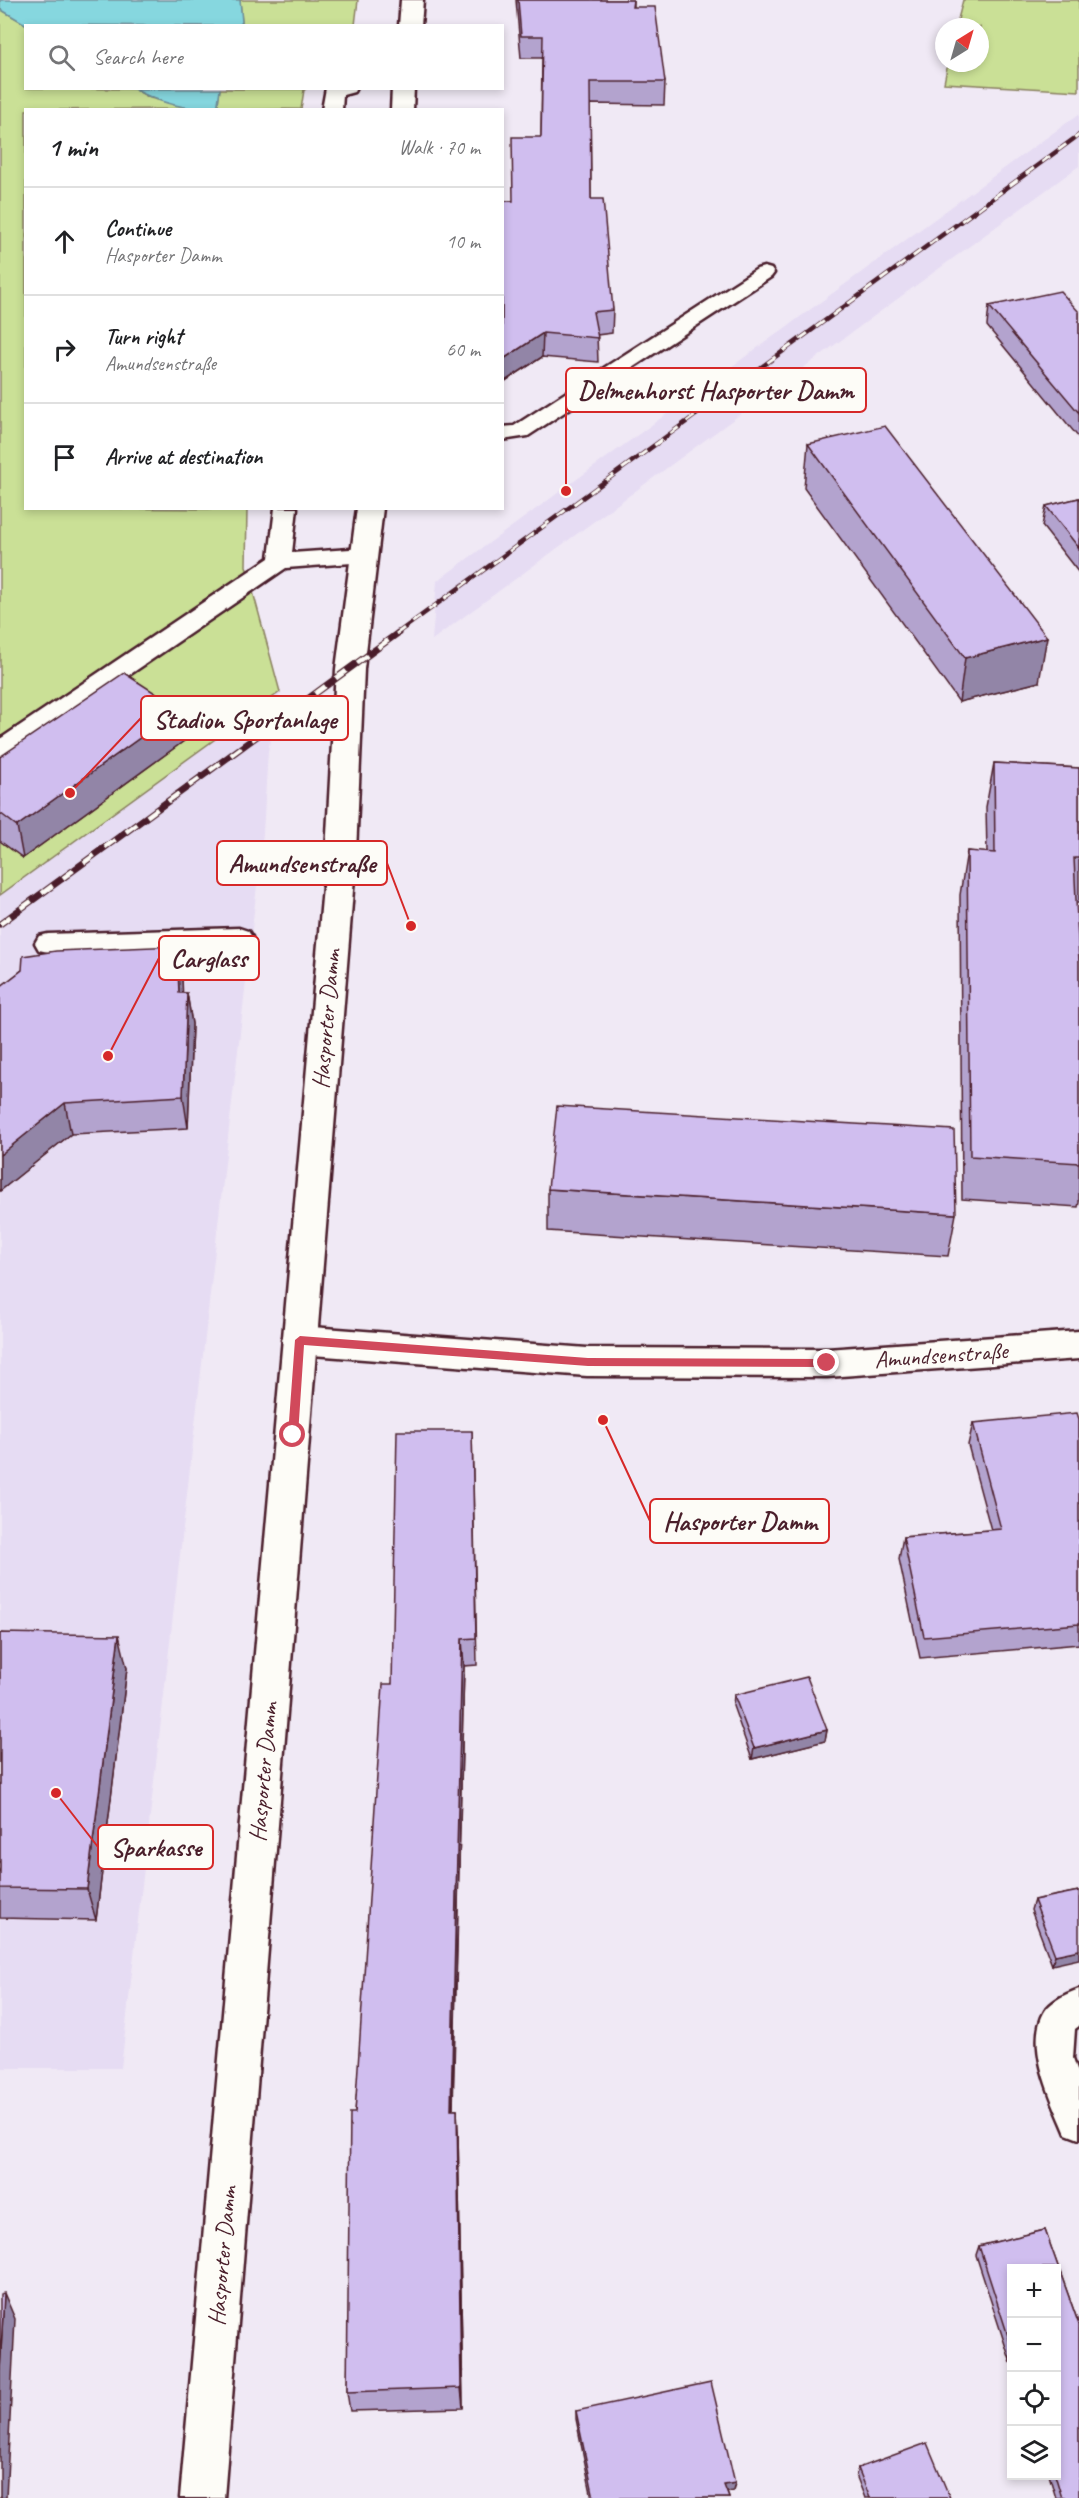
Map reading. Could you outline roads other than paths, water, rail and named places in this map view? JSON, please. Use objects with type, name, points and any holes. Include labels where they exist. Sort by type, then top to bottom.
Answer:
[{"type":"main road","points":[[410,24],[412,0]]},
{"type":"main road","points":[[402,108],[404,90]]},
{"type":"main road","name":"Hasporter Damm","points":[[202,2498],[342,853],[350,669],[370,510]]},
{"type":"main road","name":"Amundsenstraße","points":[[300,1340],[599,1362],[827,1363],[1079,1345]]},
{"type":"lane","points":[[332,108],[334,91],[338,90]]},
{"type":"lane","points":[[504,434],[520,431],[764,273]]},
{"type":"lane","points":[[280,561],[286,510]]},
{"type":"lane","points":[[0,751],[280,561],[365,555]]},
{"type":"lane","points":[[48,943],[238,937]]},
{"type":"lane","points":[[1079,2005],[1058,2021],[1055,2058],[1079,2122]]},
{"type":"water","points":[[0,0],[240,0],[242,22],[240,24],[25,24],[0,9]]},
{"type":"water","points":[[136,90],[220,90],[217,108],[190,108],[154,98]]},
{"type":"railway","points":[[396,634],[1079,135]]},
{"type":"railway","points":[[0,924],[398,633]]},
{"type":"place","name":"Delmenhorst Hasporter Damm","points":[[566,491]]},
{"type":"place","name":"Stadion Sportanlage","points":[[70,793]]},
{"type":"place","name":"Amundsenstraße","points":[[411,926]]},
{"type":"place","name":"Carglass","points":[[108,1056]]},
{"type":"place","name":"Hasporter Damm","points":[[603,1420]]},
{"type":"place","name":"Sparkasse","points":[[56,1793]]}]
